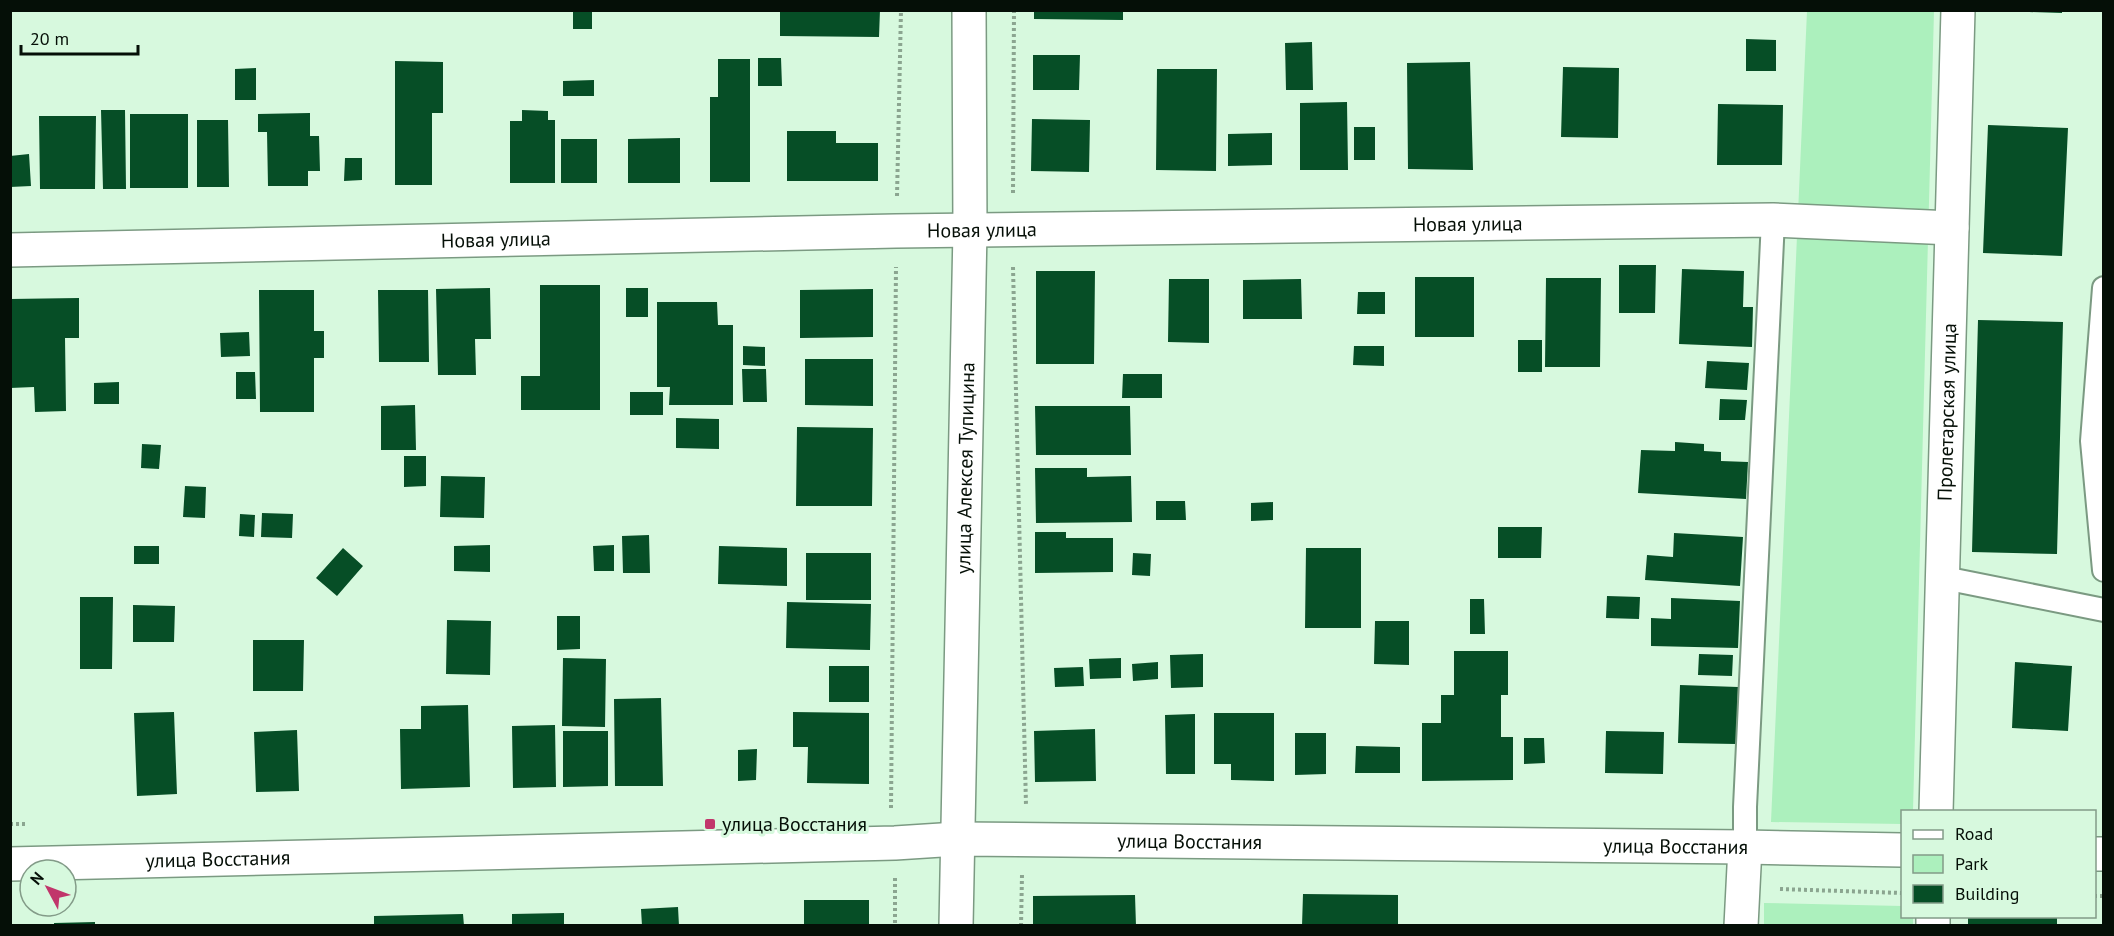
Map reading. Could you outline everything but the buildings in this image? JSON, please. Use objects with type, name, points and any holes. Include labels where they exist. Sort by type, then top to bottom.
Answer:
[{"type":"street","name":"улица Алексея Тупицина","points":[[956,926],[970,230],[969,10]]},
{"type":"street","name":"Пролетарская улица","points":[[1936,810],[1958,10]]},
{"type":"street","name":"Новая улица","points":[[10,250],[896,231],[1773,220],[1952,228]]},
{"type":"street","name":"улица Восстания","points":[[10,864],[895,843],[957,839],[1901,850]]},
{"type":"street","points":[[1741,926],[1745,847]]},
{"type":"lane","points":[[1745,847],[1746,784],[1773,220]]},
{"type":"lane","points":[[2103,288],[2092,441],[2103,570]]},
{"type":"lane","points":[[1944,578],[2103,610]]},
{"type":"path","points":[[895,926],[895,843],[891,797],[896,231],[901,10]]},
{"type":"path","points":[[1014,10],[1013,230],[1026,808],[1022,841],[1021,926]]},
{"type":"path","points":[[1743,888],[1901,893]]},
{"type":"green space","points":[[1807,11],[1934,11],[1913,810],[1901,810],[1901,824],[1771,822]]},
{"type":"green space","points":[[1764,903],[1901,906],[1901,918],[1913,918],[1913,925],[1764,925]]},
{"type":"place","name":"улица Восстания","points":[[710,824]]}]
